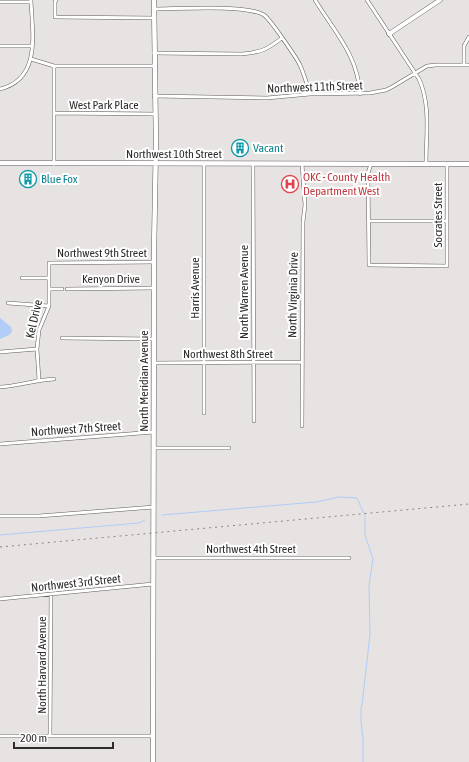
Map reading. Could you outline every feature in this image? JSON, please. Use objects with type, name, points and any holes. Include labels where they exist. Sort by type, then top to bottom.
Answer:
[{"type":"main road","name":"North Meridian Avenue","points":[[153,762],[155,164],[154,0]]},
{"type":"main road","name":"Northwest 10th Street","points":[[0,163],[469,164]]},
{"type":"street","points":[[56,0],[55,17],[154,18]]},
{"type":"street","points":[[315,0],[351,56],[357,70],[360,94]]},
{"type":"street","points":[[367,0],[415,73],[423,89],[426,102],[426,164]]},
{"type":"street","points":[[389,34],[440,0]]},
{"type":"street","points":[[0,2],[32,1],[31,59],[20,78],[0,89]]},
{"type":"street","points":[[154,9],[250,10],[265,16],[275,27],[299,63],[310,94]]},
{"type":"street","points":[[464,65],[464,46],[469,37]]},
{"type":"street","points":[[154,53],[242,54],[266,50],[282,38]]},
{"type":"street","points":[[0,46],[32,46]]},
{"type":"street","points":[[31,59],[54,66],[154,66]]},
{"type":"street","name":"Northwest 11th Street","points":[[154,96],[267,98],[310,94],[360,94],[386,90],[422,68],[431,65],[469,65]]},
{"type":"street","points":[[54,66],[54,164]]},
{"type":"street","name":"West Park Place","points":[[54,113],[155,114]]},
{"type":"street","name":"Harris Avenue","points":[[204,164],[204,413]]},
{"type":"street","name":"North Warren Avenue","points":[[253,164],[254,420]]},
{"type":"street","name":"North Virginia Drive","points":[[302,164],[305,205],[303,220],[301,362],[302,426]]},
{"type":"street","points":[[371,164],[368,173],[368,221],[447,221]]},
{"type":"street","name":"Socrates Street","points":[[368,221],[369,265],[447,266],[447,164]]},
{"type":"street","name":"Northwest 9th Street","points":[[49,263],[154,262]]},
{"type":"street","name":"Kel Drive","points":[[39,380],[37,349],[39,330],[49,306],[49,263]]},
{"type":"street","points":[[22,278],[49,278]]},
{"type":"street","name":"Kenyon Drive","points":[[67,289],[154,288]]},
{"type":"street","points":[[49,289],[62,289]]},
{"type":"street","points":[[8,303],[49,306]]},
{"type":"street","points":[[62,338],[154,339]]},
{"type":"street","points":[[0,352],[37,349]]},
{"type":"street","name":"Northwest 8th Street","points":[[154,363],[301,362]]},
{"type":"street","points":[[0,387],[39,380],[54,379]]},
{"type":"street","name":"Northwest 7th Street","points":[[0,444],[154,432]]},
{"type":"street","points":[[154,448],[229,448]]},
{"type":"street","points":[[0,516],[39,516],[154,506]]},
{"type":"street","name":"Northwest 4th Street","points":[[153,558],[349,558]]},
{"type":"street","name":"Northwest 3rd Street","points":[[0,599],[154,584]]},
{"type":"street","name":"North Harvard Avenue","points":[[50,736],[51,594]]},
{"type":"street","points":[[0,736],[153,736]]},
{"type":"water","points":[[0,318],[11,327],[12,332],[0,339]]},
{"type":"waterway","points":[[162,515],[316,502],[339,497],[357,498],[365,516],[365,535],[373,559],[369,585],[370,634],[361,706],[363,762]]},
{"type":"waterway","points":[[0,535],[139,523],[145,520]]},
{"type":"railway","points":[[0,547],[469,504]]},
{"type":"place","name":"Vacant","points":[[240,148]]},
{"type":"place","name":"Blue Fox","points":[[28,179]]},
{"type":"place","name":"OKC - County Health Department West","points":[[290,184]]}]
